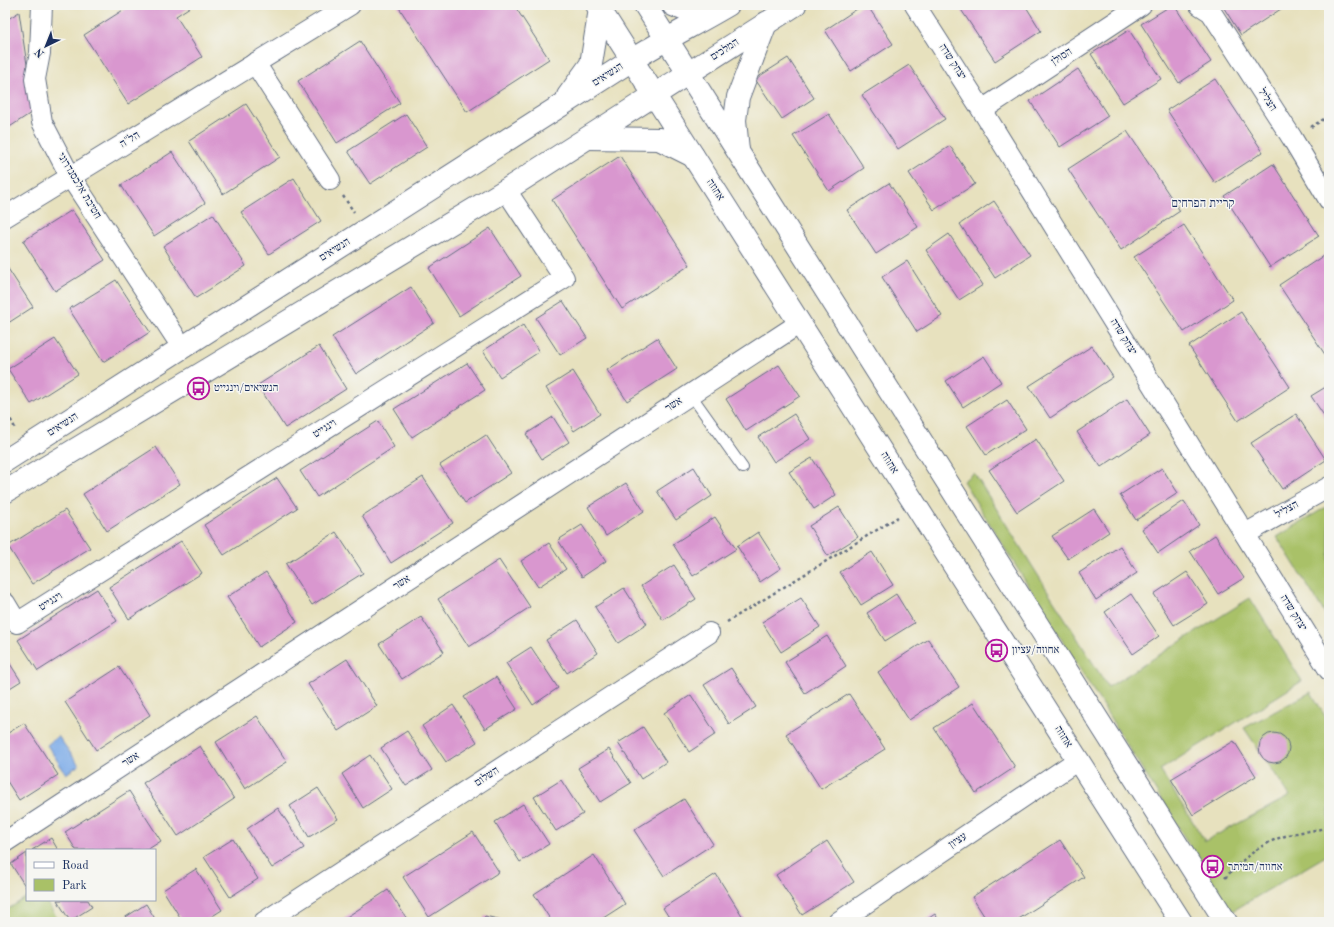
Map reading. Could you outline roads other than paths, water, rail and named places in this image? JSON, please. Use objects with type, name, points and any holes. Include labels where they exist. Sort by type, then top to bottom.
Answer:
[{"type":"main road","points":[[645,5],[1226,922]]},
{"type":"main road","points":[[673,5],[688,11],[726,6]]},
{"type":"main road","name":"המלכים","points":[[654,95],[795,5]]},
{"type":"main road","points":[[666,38],[726,6]]},
{"type":"main road","points":[[562,105],[592,64],[599,7]]},
{"type":"main road","name":"אחוזה","points":[[599,7],[1180,922]]},
{"type":"main road","points":[[738,153],[736,120],[738,97],[766,23]]},
{"type":"main road","name":"הנשיאים","points":[[5,461],[666,38]]},
{"type":"main road","points":[[5,492],[506,190],[654,95]]},
{"type":"main road","points":[[588,138],[659,139],[693,156]]},
{"type":"street","name":"חטיבת אלכסנדרוני","points":[[42,5],[40,53],[36,79],[42,122],[70,176],[182,347]]},
{"type":"street","name":"הל\"ה","points":[[5,217],[350,5]]},
{"type":"street","name":"יצחק שדה","points":[[915,5],[982,110],[1329,670]]},
{"type":"street","name":"הסולן","points":[[982,110],[1141,5]]},
{"type":"street","name":"הצליל","points":[[1200,5],[1211,12],[1292,138],[1329,200]]},
{"type":"street","points":[[255,64],[330,180]]},
{"type":"street","name":"וינגייט","points":[[5,603],[17,623],[564,278],[506,190]]},
{"type":"street","name":"אשר","points":[[5,842],[800,323]]},
{"type":"street","name":"הצליל","points":[[1245,534],[1329,487]]},
{"type":"street","name":"השלום","points":[[264,922],[709,633]]},
{"type":"street","name":"עציון","points":[[838,922],[1078,760]]},
{"type":"lane","points":[[690,395],[743,468]]},
{"type":"water","points":[[58,736],[79,765],[66,774],[47,745]]},
{"type":"place","name":"הנשיאים/וינגייט","points":[[198,388]]},
{"type":"place","name":"אחוזה/עציון","points":[[997,650]]},
{"type":"place","name":"אחוזה/המיתר","points":[[1212,867]]},
{"type":"district","name":"קריית הפרחים","points":[[1203,204]]}]
